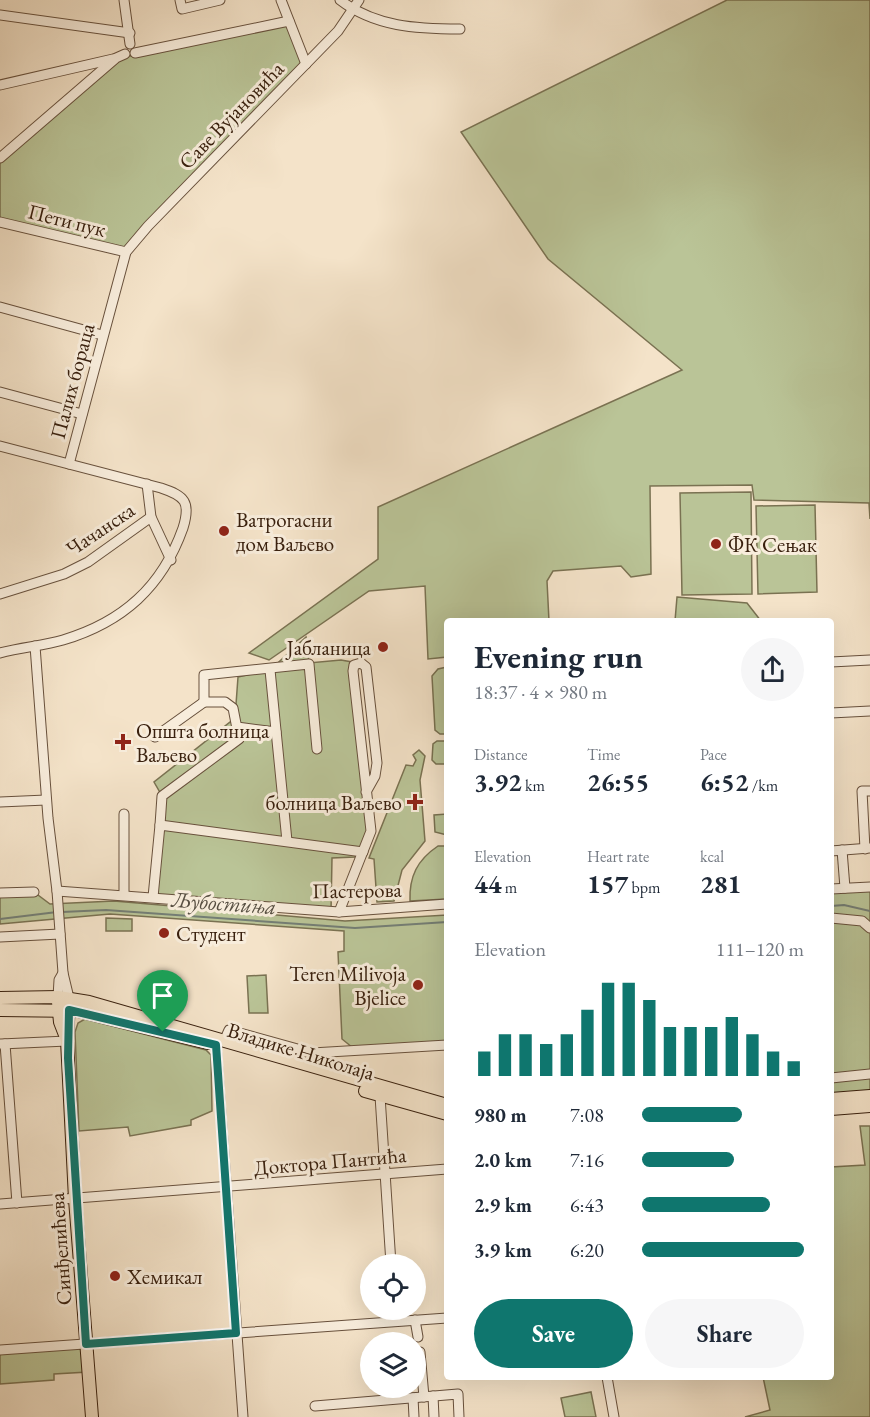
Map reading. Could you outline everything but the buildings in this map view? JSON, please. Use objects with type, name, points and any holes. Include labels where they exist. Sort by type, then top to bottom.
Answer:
[{"type":"main road","points":[[0,998],[64,1004]]},
{"type":"main road","name":"Владике Николаја","points":[[0,1010],[64,1004],[223,1038],[379,1087],[444,1104]]},
{"type":"main road","name":"Синђелићева","points":[[64,1004],[68,1041],[75,1199],[92,1417]]},
{"type":"main road","name":"Владике Николаја","points":[[223,1038],[380,1096],[444,1113]]},
{"type":"main road","points":[[834,1099],[870,1096]]},
{"type":"main road","points":[[834,1108],[870,1106]]},
{"type":"street","points":[[0,85],[120,56],[131,56],[133,49],[124,0]]},
{"type":"street","points":[[180,0],[182,9],[220,0]]},
{"type":"street","points":[[281,0],[306,64]]},
{"type":"street","points":[[340,0],[353,10],[392,25],[460,29]]},
{"type":"street","name":"Саве Вујановића","points":[[126,252],[148,226],[338,31],[359,0]]},
{"type":"street","points":[[0,15],[130,33]]},
{"type":"street","points":[[133,49],[289,21]]},
{"type":"street","points":[[0,158],[120,56]]},
{"type":"street","points":[[86,66],[92,80]]},
{"type":"street","name":"Пети пук","points":[[0,222],[126,252]]},
{"type":"street","name":"Палих бораца","points":[[126,252],[69,464],[147,484],[177,494],[185,500],[187,508],[184,525],[171,560]]},
{"type":"street","points":[[0,307],[102,335]]},
{"type":"street","points":[[0,393],[82,414]]},
{"type":"street","points":[[0,446],[69,464]]},
{"type":"street","points":[[0,653],[65,640],[105,624],[141,599],[171,560],[151,517],[147,484]]},
{"type":"street","name":"Чачанска","points":[[0,594],[64,574],[88,562],[151,517]]},
{"type":"street","name":"Синђелићева","points":[[35,646],[46,800],[57,891],[63,973],[59,980],[64,1004]]},
{"type":"street","points":[[834,662],[870,660]]},
{"type":"street","points":[[339,912],[371,831],[366,792],[353,667],[361,663],[366,667],[377,763],[375,776],[366,792]]},
{"type":"street","points":[[204,702],[204,675],[270,670],[309,664],[317,749]]},
{"type":"street","points":[[270,670],[287,841]]},
{"type":"street","points":[[153,897],[162,796],[239,739],[233,708],[225,702],[204,702],[155,737]]},
{"type":"street","points":[[834,714],[870,711]]},
{"type":"street","points":[[237,727],[276,732]]},
{"type":"street","points":[[834,850],[867,849],[862,791],[870,791]]},
{"type":"street","points":[[0,802],[46,800]]},
{"type":"street","points":[[124,814],[124,895]]},
{"type":"street","points":[[160,825],[363,852]]},
{"type":"street","points":[[842,850],[845,888]]},
{"type":"street","points":[[834,889],[870,887]]},
{"type":"street","name":"Пастерова","points":[[57,891],[339,912],[444,904]]},
{"type":"street","points":[[0,893],[34,892]]},
{"type":"street","points":[[834,918],[862,921],[870,928]]},
{"type":"street","points":[[0,937],[60,934]]},
{"type":"street","points":[[243,1417],[225,1187],[223,1038],[312,1053],[444,1046]]},
{"type":"street","points":[[16,1203],[3,1044],[68,1041]]},
{"type":"street","points":[[834,1078],[870,1074]]},
{"type":"street","points":[[380,1096],[390,1254]]},
{"type":"street","name":"Доктора Пантића","points":[[0,1204],[444,1169]]},
{"type":"street","points":[[426,1319],[444,1318]]},
{"type":"street","points":[[0,1350],[415,1320],[417,1332]]},
{"type":"street","points":[[608,1380],[614,1417]]},
{"type":"street","points":[[426,1385],[434,1417]]},
{"type":"street","points":[[428,1396],[458,1394],[459,1417]]},
{"type":"street","points":[[315,1406],[413,1398],[414,1417]]},
{"type":"green space","points":[[727,0],[870,0],[870,519],[869,503],[754,500],[752,485],[650,486],[651,574],[631,577],[621,566],[553,571],[547,581],[549,618],[444,618],[444,657],[428,659],[425,586],[369,591],[269,660],[249,653],[378,559],[378,507],[682,370],[548,259],[461,132]]},
{"type":"green space","points":[[289,21],[306,64],[126,252],[0,222],[0,158],[125,54],[131,56]]},
{"type":"green space","name":"ФК Сењак","points":[[751,492],[752,594],[682,595],[680,493]]},
{"type":"green space","points":[[815,505],[817,592],[758,594],[756,506]]},
{"type":"green space","points":[[677,597],[747,603],[759,618],[675,618]]},
{"type":"green space","points":[[306,637],[309,663],[341,660],[352,662],[371,831],[355,857],[332,858],[331,912],[153,897],[162,796],[154,782],[235,718],[238,677],[270,670]]},
{"type":"green space","points":[[444,668],[444,734],[435,730],[432,676],[438,669]]},
{"type":"green space","points":[[437,741],[444,741],[444,764],[436,764],[432,760],[433,744]]},
{"type":"green space","points":[[419,750],[425,756],[420,780],[425,841],[402,870],[394,901],[377,902],[374,859],[369,858],[406,765],[413,766],[416,760],[413,755]]},
{"type":"green space","points":[[444,814],[444,834],[435,832],[434,815]]},
{"type":"green space","points":[[438,846],[444,846],[444,899],[410,901],[413,877],[420,863]]},
{"type":"green space","points":[[870,887],[870,1093],[834,1096],[834,889]]},
{"type":"green space","points":[[34,892],[50,904],[114,901],[345,921],[444,915],[444,1045],[358,1052],[342,1039],[338,952],[344,951],[344,931],[110,914],[0,924],[0,893]]},
{"type":"green space","name":"Студент","points":[[106,918],[132,919],[132,931],[106,931]]},
{"type":"green space","points":[[266,975],[268,1013],[249,1013],[247,976]]},
{"type":"green space","points":[[85,1019],[206,1050],[211,1055],[212,1111],[191,1120],[191,1125],[130,1136],[128,1127],[79,1131],[75,1032],[78,1023]]},
{"type":"green space","points":[[860,1126],[870,1126],[870,1417],[745,1417],[770,1410],[764,1380],[834,1380],[834,1167],[865,1165]]},
{"type":"green space","points":[[86,1344],[88,1372],[54,1374],[54,1380],[0,1384],[0,1350]]},
{"type":"green space","points":[[591,1392],[596,1417],[565,1417],[561,1398]]},
{"type":"waterway","name":"Љубостиња","points":[[834,906],[844,905],[870,911]]},
{"type":"waterway","name":"Љубостиња","points":[[62,912],[106,910],[355,928],[444,922]]},
{"type":"waterway","name":"Љубостиња","points":[[0,919],[57,912]]},
{"type":"place","name":"Ватрогасни дом Ваљево","points":[[224,531]]},
{"type":"place","name":"ФК Сењак","points":[[716,544]]},
{"type":"place","name":"Јабланица","points":[[383,647]]},
{"type":"place","name":"Општа болница Ваљево","points":[[123,742]]},
{"type":"place","name":"болница Ваљево","points":[[415,802]]},
{"type":"place","name":"Студент","points":[[164,933]]},
{"type":"place","name":"Teren Milivoja Bjelice","points":[[418,985]]},
{"type":"place","name":"Хемикал","points":[[115,1276]]},
{"type":"route","points":[[69,1010],[163,1032],[216,1045],[236,1333],[86,1344],[75,1199],[68,1058],[69,1010]]}]
